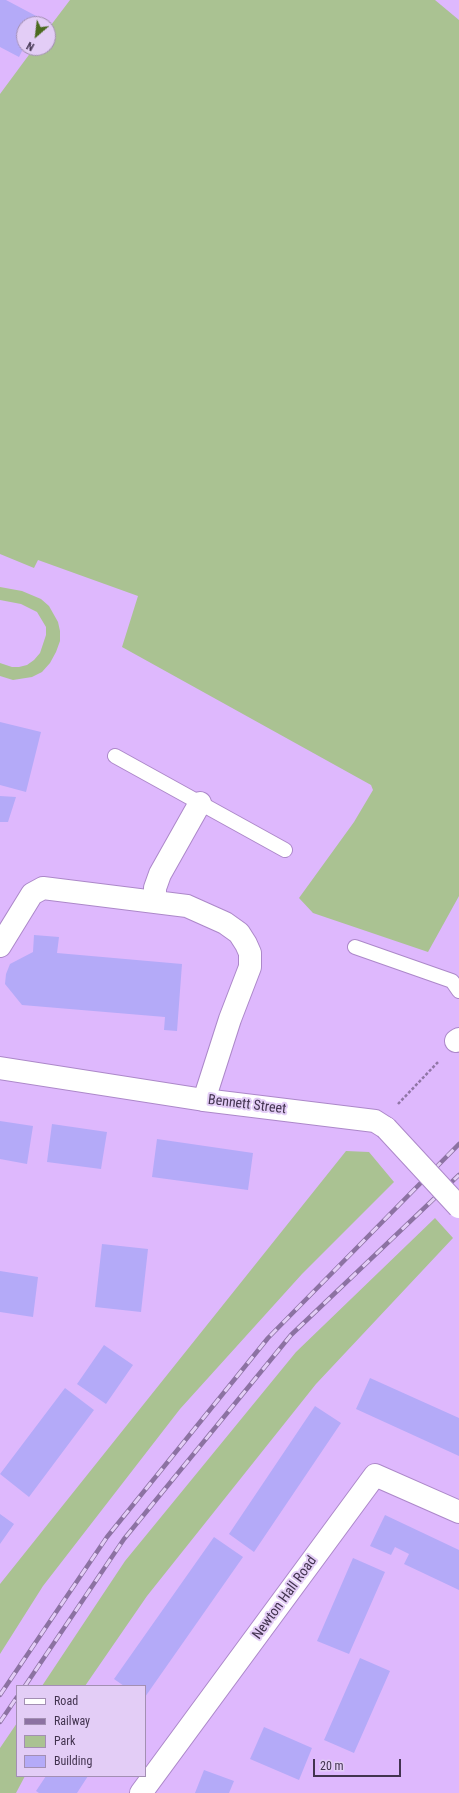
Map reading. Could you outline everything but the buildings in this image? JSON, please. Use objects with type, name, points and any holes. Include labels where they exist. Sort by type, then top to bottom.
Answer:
[{"type":"street","points":[[155,902],[155,888],[160,874],[200,803]]},
{"type":"street","points":[[0,946],[32,894],[44,888],[187,906],[225,923],[239,933],[250,953],[250,967],[230,1019],[204,1100]]},
{"type":"street","name":"Bennett Street","points":[[0,1068],[204,1100],[375,1120],[383,1126]]},
{"type":"street","points":[[383,1126],[459,1207]]},
{"type":"street","name":"Newton Hall Road","points":[[141,1793],[376,1475],[459,1512]]},
{"type":"lane","points":[[115,756],[285,850]]},
{"type":"lane","points":[[355,947],[452,981],[459,991]]},
{"type":"path","points":[[383,1126],[458,1040]]},
{"type":"green space","points":[[70,0],[435,0],[459,20],[459,896],[428,952],[313,913],[299,898],[354,822],[373,790],[371,785],[122,647],[138,596],[38,560],[34,568],[0,554],[0,94],[28,56],[56,56],[56,18]]},
{"type":"green space","points":[[0,587],[22,591],[41,599],[49,606],[58,622],[60,641],[56,652],[50,663],[42,672],[32,677],[13,680],[0,676],[0,663],[12,667],[19,667],[27,665],[34,660],[40,653],[46,635],[46,627],[37,612],[21,604],[0,600]]},
{"type":"green space","points":[[346,1151],[369,1152],[394,1182],[302,1274],[180,1409],[43,1586],[0,1654],[0,1584]]},
{"type":"green space","points":[[435,1218],[453,1238],[316,1384],[147,1596],[86,1685],[43,1685],[125,1561],[296,1352]]},
{"type":"green space","points":[[16,1724],[16,1777],[24,1777],[16,1793],[0,1793],[0,1748]]},
{"type":"railway","points":[[0,1695],[107,1537],[268,1338],[459,1144]]},
{"type":"railway","points":[[26,1685],[124,1539],[291,1335],[459,1175]]},
{"type":"railway","points":[[0,1722],[16,1698]]}]
